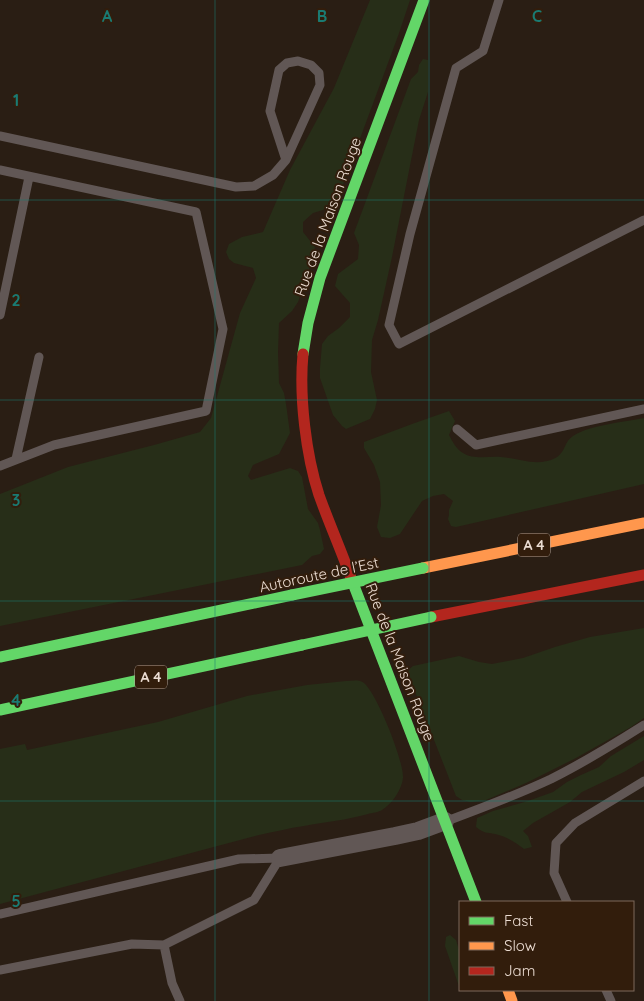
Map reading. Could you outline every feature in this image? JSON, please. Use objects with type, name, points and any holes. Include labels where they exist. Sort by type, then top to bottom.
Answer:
[{"type":"main road","name":"Rue de la Maison Rouge","points":[[424,0],[320,278],[311,309],[306,338],[302,393],[307,447],[319,494],[476,901]]},
{"type":"main road","name":"Autoroute de l’Est","points":[[0,657],[644,523]]},
{"type":"main road","name":"A 4","points":[[0,710],[302,645],[644,575]]},
{"type":"street","points":[[280,858],[410,833],[445,822]]},
{"type":"lane","points":[[499,0],[483,51],[456,68],[410,234],[389,325],[399,344],[644,220]]},
{"type":"lane","points":[[0,136],[236,188],[254,186],[273,175],[286,160],[320,85],[319,73],[311,65],[298,61],[287,63],[279,70],[270,111],[286,160]]},
{"type":"lane","points":[[0,170],[196,212],[223,329],[206,411],[54,445],[0,466]]},
{"type":"lane","points":[[0,315],[29,177]]},
{"type":"lane","points":[[16,459],[39,357]]},
{"type":"lane","points":[[457,429],[476,445],[644,409]]},
{"type":"lane","points":[[445,822],[551,779],[614,745],[644,725]]},
{"type":"lane","points":[[567,901],[554,873],[556,843],[575,823],[644,781]]},
{"type":"lane","points":[[0,914],[239,859],[280,858]]},
{"type":"lane","points":[[0,970],[132,944],[164,945],[254,900],[280,858]]},
{"type":"lane","points":[[164,945],[172,983],[180,1001]]},
{"type":"green space","points":[[370,0],[410,0],[338,198],[323,210],[313,213],[303,222],[303,232],[315,247],[312,260],[298,302],[292,311],[279,323],[279,383],[284,393],[290,433],[279,454],[253,465],[248,476],[251,480],[290,468],[298,471],[302,477],[308,509],[318,523],[324,549],[320,554],[312,556],[302,565],[0,626],[0,494],[68,467],[200,432],[211,418],[240,313],[256,278],[253,268],[234,263],[229,259],[226,252],[229,244],[242,237],[263,232],[290,170],[334,88]]},
{"type":"green space","points":[[423,59],[428,60],[428,92],[419,120],[392,257],[372,340],[371,372],[377,400],[370,419],[346,429],[333,415],[320,378],[322,344],[328,336],[350,317],[350,303],[335,286],[338,274],[358,259],[359,245],[354,233],[411,79],[418,72],[419,65]]},
{"type":"green space","points":[[449,411],[455,421],[449,435],[461,452],[477,457],[501,457],[530,462],[547,461],[558,456],[567,442],[580,432],[644,418],[644,484],[456,527],[451,526],[448,519],[453,501],[444,494],[433,496],[422,501],[400,534],[390,538],[381,537],[377,527],[381,505],[380,482],[374,465],[364,448],[364,442]]},
{"type":"green space","points":[[644,628],[644,718],[576,758],[526,783],[486,800],[471,802],[456,796],[407,671],[413,666],[459,656],[492,664],[523,658],[590,637]]},
{"type":"green space","points":[[346,681],[364,683],[376,700],[395,743],[403,778],[399,791],[393,800],[382,810],[352,818],[259,835],[0,904],[0,749],[25,744],[27,750],[158,722],[247,696],[307,685]]},
{"type":"green space","points":[[644,736],[644,760],[582,792],[570,802],[533,823],[523,831],[528,836],[532,847],[524,849],[507,838],[484,832],[476,827],[477,818],[553,792],[567,782],[599,767],[611,756]]},
{"type":"green space","points":[[450,935],[456,940],[459,950],[459,986],[445,946],[446,937]]},
{"type":"traffic: fast","points":[[303,354],[308,323],[320,278],[424,0]]},
{"type":"traffic: fast","points":[[292,595],[423,568]]},
{"type":"traffic: fast","points":[[351,578],[476,901]]},
{"type":"traffic: fast","points":[[0,657],[292,595]]},
{"type":"traffic: fast","points":[[302,645],[431,617]]},
{"type":"traffic: fast","points":[[0,710],[302,645]]},
{"type":"traffic: slow","points":[[423,568],[644,523]]},
{"type":"traffic: slow","points":[[508,991],[512,1001]]},
{"type":"traffic: jam","points":[[303,354],[303,407],[310,462],[319,495],[351,578]]},
{"type":"traffic: jam","points":[[431,617],[644,575]]}]
